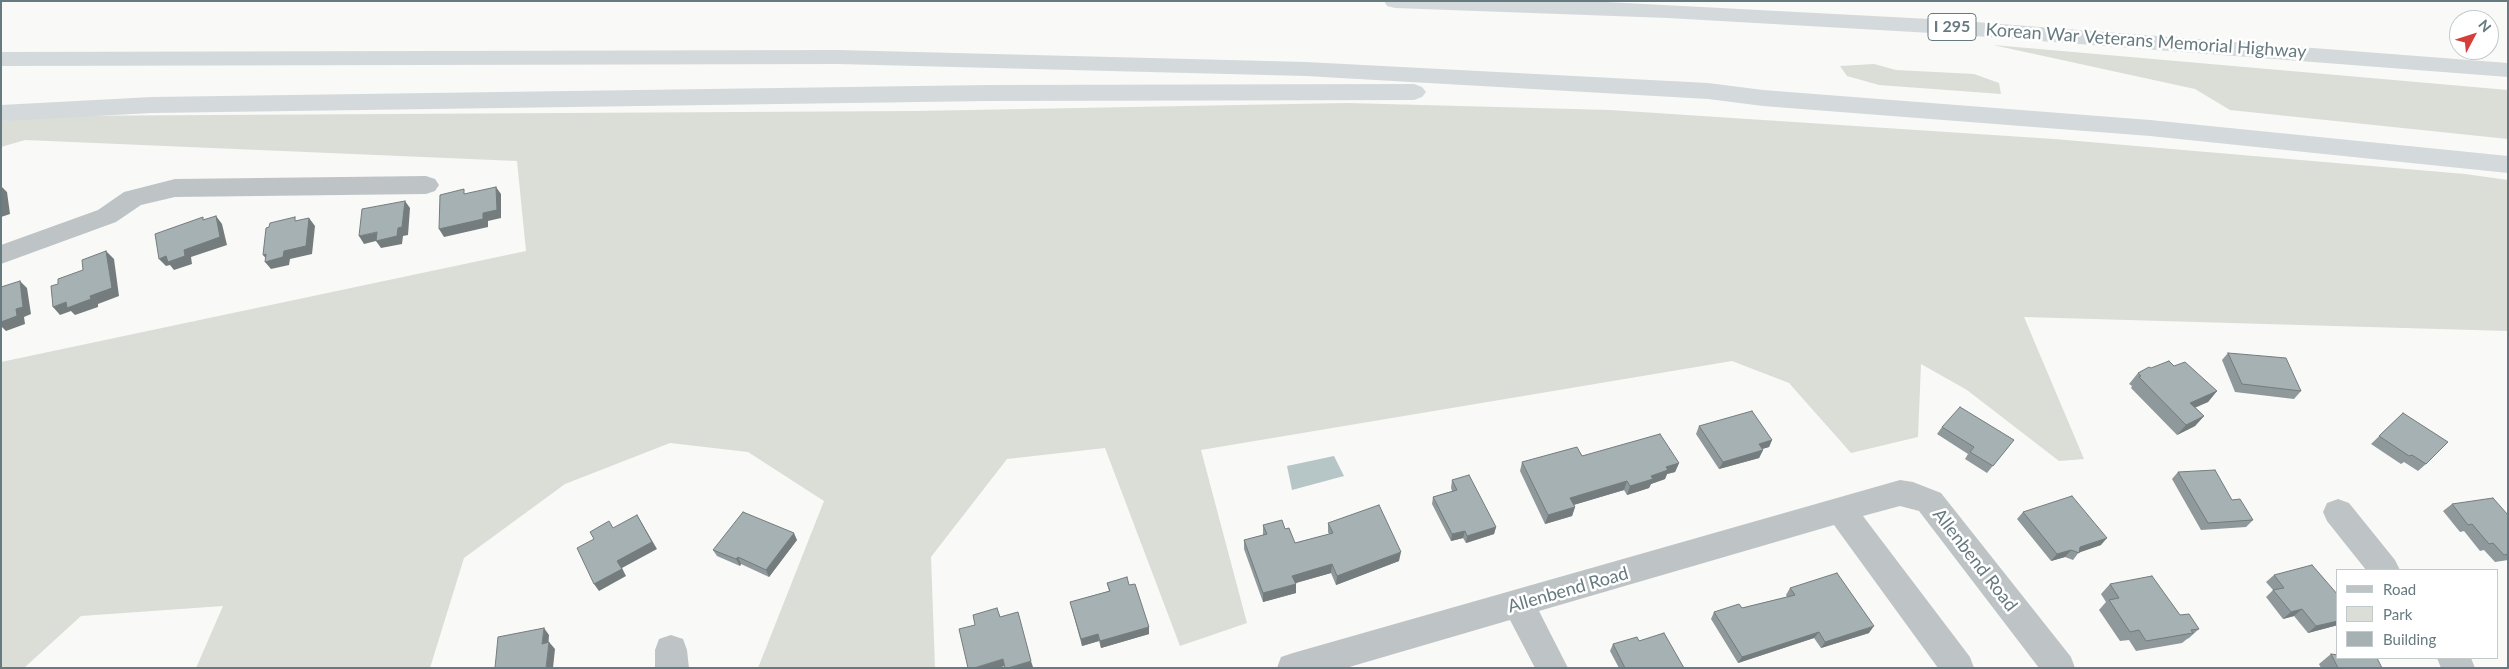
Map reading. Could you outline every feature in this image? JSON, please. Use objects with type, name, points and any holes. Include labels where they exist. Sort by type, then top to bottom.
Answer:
[{"type":"highway","name":"Korean War Veterans Memorial Highway","points":[[1395,1],[1658,10],[1949,27],[2244,48],[2508,70]]},
{"type":"highway","points":[[1,60],[605,56],[977,59],[1464,76],[1708,91],[1763,98],[2150,128],[2508,166]]},
{"type":"highway","points":[[1,113],[152,105],[988,93],[1493,92],[1713,101],[1763,98]]},
{"type":"street","points":[[1,255],[107,216],[132,198],[175,188],[426,185]]},
{"type":"street","name":"Allenbend Road","points":[[1293,668],[1900,494],[1913,495],[1930,502],[2059,668]]},
{"type":"street","points":[[1842,512],[1958,668]]},
{"type":"street","points":[[2338,512],[2383,569]]},
{"type":"street","points":[[1519,604],[1552,668]]},
{"type":"green space","points":[[1993,45],[2508,90],[2508,139],[2230,110],[2195,89]]},
{"type":"green space","points":[[1874,64],[1896,70],[1974,74],[1999,83],[2001,94],[1879,85],[1847,76],[1840,66]]},
{"type":"green space","points":[[1347,103],[1610,110],[2054,139],[2465,174],[2508,180],[2508,331],[2024,317],[2084,459],[2059,461],[1967,390],[1921,364],[1918,437],[1851,453],[1789,383],[1732,361],[1201,450],[1247,623],[1180,646],[1105,448],[1007,459],[931,557],[935,668],[758,668],[824,501],[748,452],[670,443],[565,484],[464,558],[430,668],[196,668],[223,606],[81,616],[24,668],[1,668],[1,362],[526,251],[517,161],[25,140],[1,147],[1,121],[41,116],[916,111]]},
{"type":"shaded area","points":[[1334,456],[1344,476],[1292,490],[1287,466]]},
{"type":"building","points":[[496,187],[497,210],[483,213],[483,219],[439,229],[440,195],[464,189],[464,194]]},
{"type":"building","points":[[405,201],[402,227],[398,228],[397,236],[376,241],[377,232],[359,236],[362,209]]},
{"type":"building","points":[[216,216],[220,237],[184,250],[185,256],[168,262],[166,256],[159,259],[155,234],[203,217],[203,220]]},
{"type":"building","points":[[295,217],[295,221],[309,218],[306,246],[284,251],[283,257],[265,262],[266,254],[263,255],[266,228],[269,227],[270,223]]},
{"type":"building","points":[[106,251],[112,288],[90,296],[91,299],[67,308],[66,302],[53,307],[51,286],[58,284],[58,279],[83,270],[82,260]]},
{"type":"building","points":[[20,281],[23,307],[16,309],[17,316],[1,322],[1,287]]},
{"type":"building","points":[[2228,353],[2286,358],[2301,391],[2242,384]]},
{"type":"building","points":[[2169,361],[2174,366],[2185,362],[2217,391],[2190,403],[2204,416],[2186,425],[2139,377],[2141,376],[2138,373],[2149,367],[2151,368]]},
{"type":"building","points":[[1960,407],[2014,440],[1993,466],[1970,452],[1974,447],[1942,427]]},
{"type":"building","points":[[1752,411],[1772,440],[1759,444],[1763,450],[1723,462],[1699,426]]},
{"type":"building","points":[[2403,413],[2448,442],[2426,464],[2412,455],[2409,456],[2379,436]]},
{"type":"building","points":[[1660,434],[1679,463],[1666,467],[1668,470],[1651,476],[1653,479],[1630,486],[1627,481],[1570,498],[1575,507],[1548,515],[1522,462],[1577,447],[1582,456]]},
{"type":"building","points":[[2215,470],[2232,500],[2240,499],[2253,520],[2208,523],[2178,472]]},
{"type":"building","points":[[1469,475],[1496,527],[1467,536],[1465,531],[1452,534],[1433,497],[1457,490],[1452,480]]},
{"type":"building","points":[[2072,496],[2107,538],[2080,547],[2079,553],[2071,550],[2057,554],[2023,512]]},
{"type":"building","points":[[2493,498],[2508,515],[2508,554],[2504,555],[2493,543],[2489,544],[2472,524],[2468,525],[2452,504]]},
{"type":"building","points":[[1379,505],[1401,552],[1337,576],[1332,564],[1292,576],[1296,584],[1263,593],[1244,540],[1267,534],[1263,525],[1282,520],[1285,529],[1289,528],[1295,543],[1333,533],[1328,523]]},
{"type":"building","points":[[743,512],[794,533],[766,570],[738,557],[736,559],[713,550]]},
{"type":"building","points":[[637,515],[652,542],[617,561],[622,569],[594,584],[577,548],[594,539],[590,532],[609,521],[613,528]]},
{"type":"building","points":[[2312,565],[2336,593],[2336,621],[2316,626],[2302,609],[2291,612],[2273,590],[2284,588],[2274,575]]},
{"type":"building","points":[[1837,573],[1874,626],[1825,642],[1819,632],[1742,657],[1714,612],[1739,604],[1742,608],[1795,595],[1790,588]]},
{"type":"building","points":[[2152,576],[2180,615],[2189,614],[2199,629],[2191,630],[2193,633],[2146,641],[2139,630],[2130,632],[2109,600],[2119,598],[2110,584]]},
{"type":"building","points":[[1127,577],[1129,585],[1135,584],[1149,627],[1100,641],[1098,634],[1081,639],[1070,602],[1110,591],[1107,583]]},
{"type":"building","points":[[997,608],[1000,617],[1018,612],[1031,661],[1005,668],[1003,659],[968,668],[959,629],[975,625],[973,615]]},
{"type":"building","points":[[544,628],[542,644],[549,642],[546,668],[495,668],[498,637]]},
{"type":"building","points":[[1664,633],[1684,668],[1625,668],[1613,644],[1637,637],[1639,641]]},
{"type":"building","points":[[2331,654],[2336,655],[2336,659],[2378,659],[2382,668],[2338,668]]}]
